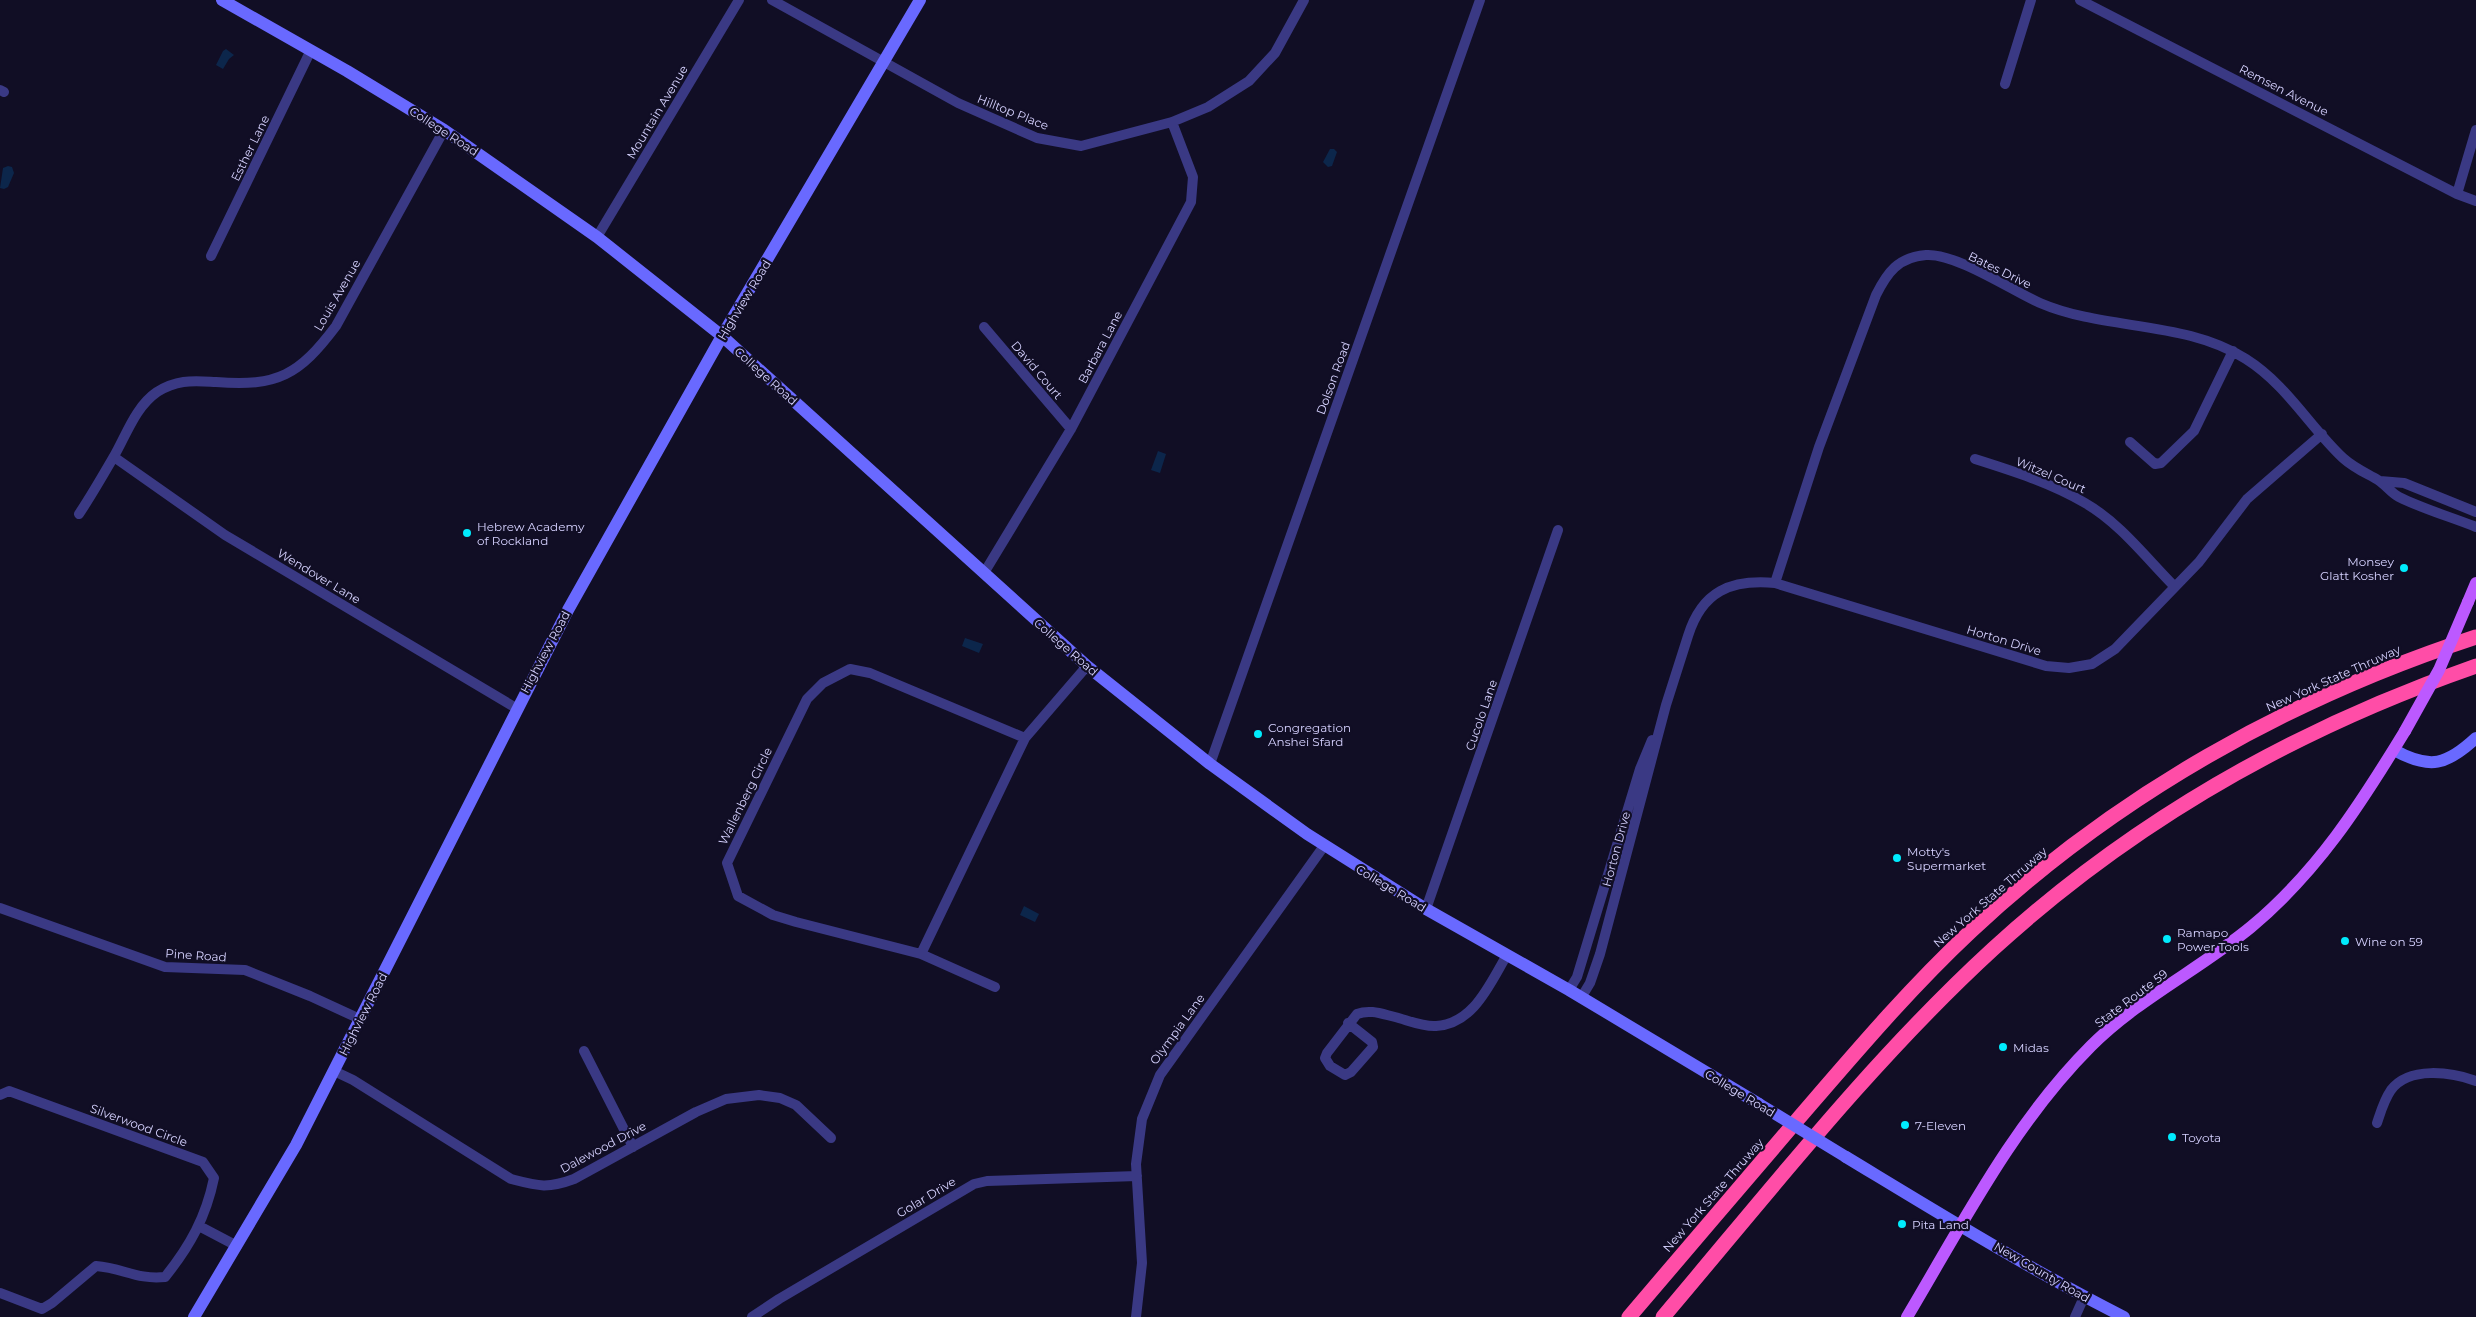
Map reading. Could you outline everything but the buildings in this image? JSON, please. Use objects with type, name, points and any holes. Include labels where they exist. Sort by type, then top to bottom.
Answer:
[{"type":"highway","name":"New York State Thruway","points":[[1629,1317],[1908,994],[1972,930],[2042,870],[2114,815],[2233,741],[2356,681],[2476,637]]},
{"type":"highway","points":[[1663,1317],[1896,1047],[1992,950],[2060,892],[2130,839],[2246,766],[2367,707],[2476,666]]},
{"type":"main road","name":"State Route 59","points":[[1907,1317],[1960,1226],[2020,1130],[2056,1084],[2092,1045],[2128,1014],[2216,953],[2278,902],[2313,867],[2342,830],[2394,750],[2439,670],[2476,582]]},
{"type":"street","name":"College Road","points":[[222,0],[311,50],[444,130],[597,236],[722,336],[1087,666],[1210,764],[1324,846],[1426,909],[1569,990],[1960,1226]]},
{"type":"street","name":"Mountain Avenue","points":[[597,236],[739,0]]},
{"type":"street","name":"Hilltop Place","points":[[772,0],[958,103],[1038,138],[1081,146],[1172,122],[1208,107],[1249,81],[1275,53],[1304,0]]},
{"type":"street","name":"Highview Road","points":[[194,1317],[296,1145],[516,708],[596,559],[722,336],[920,0]]},
{"type":"street","name":"Dolson Road","points":[[1210,764],[1480,0]]},
{"type":"street","points":[[2005,84],[2031,0]]},
{"type":"street","name":"Remsen Avenue","points":[[2080,0],[2457,194],[2476,201]]},
{"type":"street","name":"Esther Lane","points":[[211,256],[311,50]]},
{"type":"street","name":"Barbara Lane","points":[[984,573],[1071,429],[1191,202],[1193,177],[1172,122]]},
{"type":"street","name":"Louis Avenue","points":[[79,514],[141,408],[156,393],[185,380],[239,384],[264,382],[281,377],[300,367],[315,354],[336,326],[444,130]]},
{"type":"street","points":[[2457,194],[2476,130]]},
{"type":"street","name":"Bates Drive","points":[[1775,583],[1819,448],[1876,295],[1887,272],[1904,261],[1926,255],[1948,258],[2042,303],[2072,312],[2194,337],[2233,352],[2271,377],[2356,469],[2380,481],[2398,496],[2476,527]]},
{"type":"street","name":"David Court","points":[[984,327],[1071,429]]},
{"type":"street","points":[[2130,442],[2155,464],[2161,463],[2194,431],[2233,352]]},
{"type":"street","name":"Horton Drive","points":[[1581,998],[1590,983],[1600,954],[1666,705],[1692,625],[1707,601],[1729,586],[1751,581],[1775,583],[2046,666],[2070,668],[2092,664],[2114,649],[2200,562],[2247,499],[2322,434]]},
{"type":"street","name":"Wendover Lane","points":[[114,457],[225,535],[516,708]]},
{"type":"street","name":"Witzel Court","points":[[1975,459],[2059,489],[2087,504],[2114,526],[2175,587]]},
{"type":"street","name":"Bates Drive","points":[[2380,481],[2404,484],[2476,512]]},
{"type":"street","name":"Cucolo Lane","points":[[1426,909],[1558,530]]},
{"type":"street","points":[[921,954],[1025,738],[1087,666]]},
{"type":"street","name":"Wallenberg Circle","points":[[995,987],[921,954],[773,915],[738,896],[727,863],[807,699],[823,683],[850,669],[870,673],[1025,738]]},
{"type":"street","name":"Horton Drive","points":[[1569,990],[1577,977],[1640,769],[1666,705]]},
{"type":"street","points":[[2394,750],[2421,762],[2439,763],[2458,754],[2476,738]]},
{"type":"street","name":"Olympia Lane","points":[[1136,1317],[1142,1263],[1137,1176],[1142,1119],[1160,1075],[1324,846]]},
{"type":"street","name":"Pine Road","points":[[0,908],[165,967],[245,970],[310,996],[360,1019]]},
{"type":"street","points":[[1348,1024],[1372,1042],[1373,1047],[1351,1072],[1345,1075],[1330,1066],[1325,1058],[1348,1024],[1357,1014],[1367,1011],[1430,1026],[1444,1025],[1460,1019],[1479,1002],[1507,955]]},
{"type":"street","points":[[584,1051],[633,1147]]},
{"type":"street","name":"Dalewood Drive","points":[[334,1071],[353,1080],[511,1179],[532,1184],[553,1186],[574,1179],[696,1112],[726,1098],[759,1096],[780,1098],[796,1105],[831,1138]]},
{"type":"street","points":[[2377,1123],[2383,1104],[2392,1089],[2408,1078],[2428,1074],[2449,1074],[2476,1081]]},
{"type":"street","name":"Silverwood Circle","points":[[0,1095],[9,1091],[203,1162],[214,1178],[208,1208],[199,1226],[165,1277],[148,1279],[110,1267],[96,1266],[52,1303],[42,1309],[0,1293]]},
{"type":"street","name":"Golar Drive","points":[[752,1317],[779,1299],[974,1184],[987,1181],[1137,1176]]},
{"type":"street","points":[[199,1226],[236,1246]]},
{"type":"street","name":"New County Road","points":[[1960,1226],[2084,1297],[2124,1317]]},
{"type":"street","points":[[2075,1317],[2084,1297]]},
{"type":"water","points":[[226,49],[234,55],[223,69],[216,65]]},
{"type":"water","points":[[1330,149],[1334,149],[1337,152],[1332,166],[1328,167],[1323,162]]},
{"type":"water","points":[[12,167],[14,173],[8,187],[0,188],[3,168]]},
{"type":"water","points":[[1158,451],[1166,454],[1160,473],[1151,470]]},
{"type":"water","points":[[965,638],[983,644],[979,653],[962,646]]},
{"type":"water","points":[[1024,906],[1039,914],[1035,922],[1020,915]]},
{"type":"place","name":"Hebrew Academy of Rockland","points":[[467,533]]},
{"type":"place","name":"Monsey Glatt Kosher","points":[[2404,568]]},
{"type":"place","name":"Congregation Anshei Sfard","points":[[1258,734]]},
{"type":"place","name":"Motty's Supermarket","points":[[1897,858]]},
{"type":"place","name":"Ramapo Power Tools","points":[[2167,939]]},
{"type":"place","name":"Wine on 59","points":[[2345,941]]},
{"type":"place","name":"Midas","points":[[2003,1047]]},
{"type":"place","name":"7-Eleven","points":[[1905,1125]]},
{"type":"place","name":"Toyota","points":[[2172,1137]]},
{"type":"place","name":"Pita Land","points":[[1902,1224]]}]
